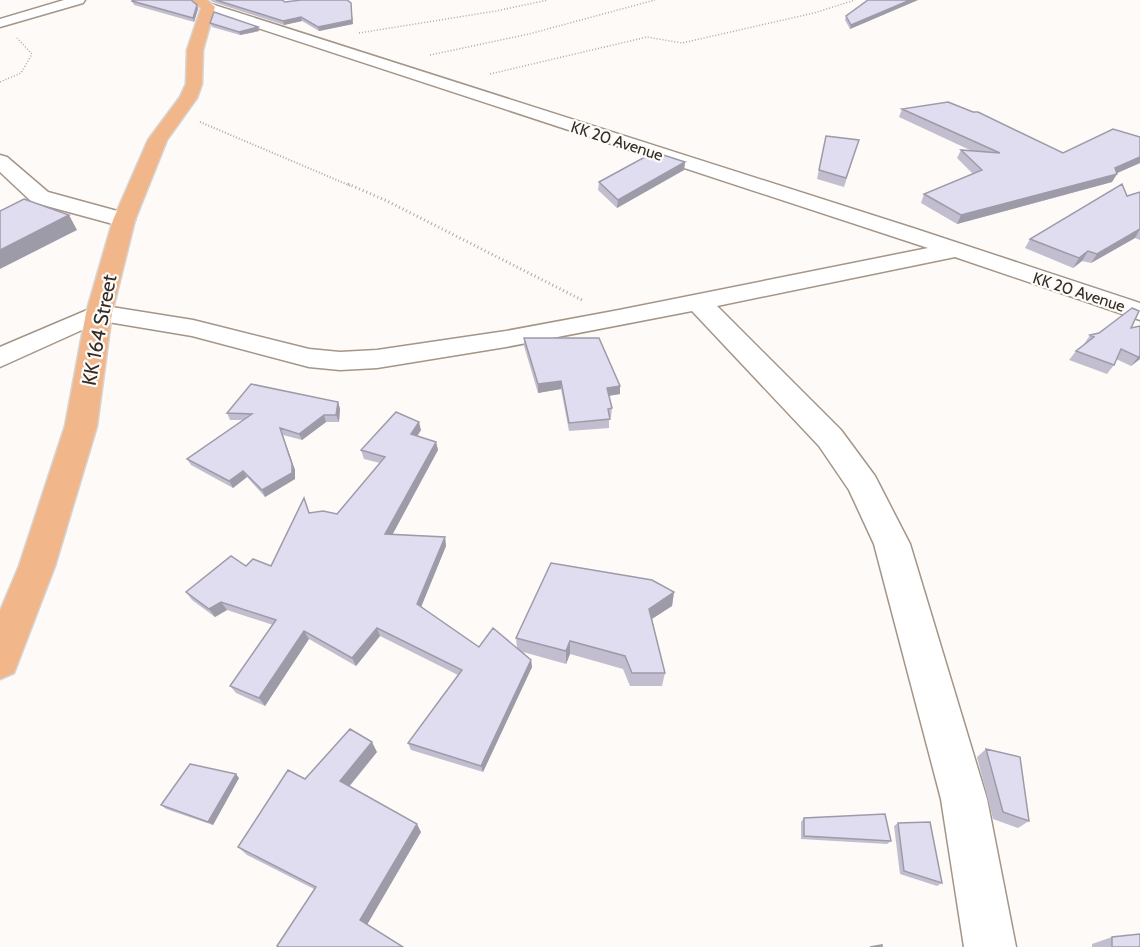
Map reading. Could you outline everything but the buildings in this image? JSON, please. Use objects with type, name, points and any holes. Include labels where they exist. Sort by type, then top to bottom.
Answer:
[{"type":"main road","name":"KK 164 Street","points":[[0,660],[37,566],[81,426],[99,313],[124,220],[158,140],[194,84],[195,50],[203,4]]},
{"type":"street","points":[[4,29],[78,0]]},
{"type":"street","name":"KK 20 Avenue","points":[[203,4],[380,66],[953,250],[1134,304]]},
{"type":"street","points":[[3,167],[40,197],[124,220]]},
{"type":"street","points":[[0,358],[99,313],[194,328],[309,358],[340,361],[377,359],[471,345],[699,303],[953,250]]},
{"type":"street","points":[[699,303],[830,438],[863,485],[892,544],[964,799],[990,947]]},
{"type":"path","points":[[308,41],[496,11],[548,0]]},
{"type":"path","points":[[380,66],[529,34],[655,0]]},
{"type":"path","points":[[439,84],[553,61],[647,37],[682,43],[814,13],[855,0]]},
{"type":"path","points":[[0,82],[21,73],[32,54],[17,38],[4,29]]},
{"type":"path","points":[[177,113],[387,201],[619,318]]}]
